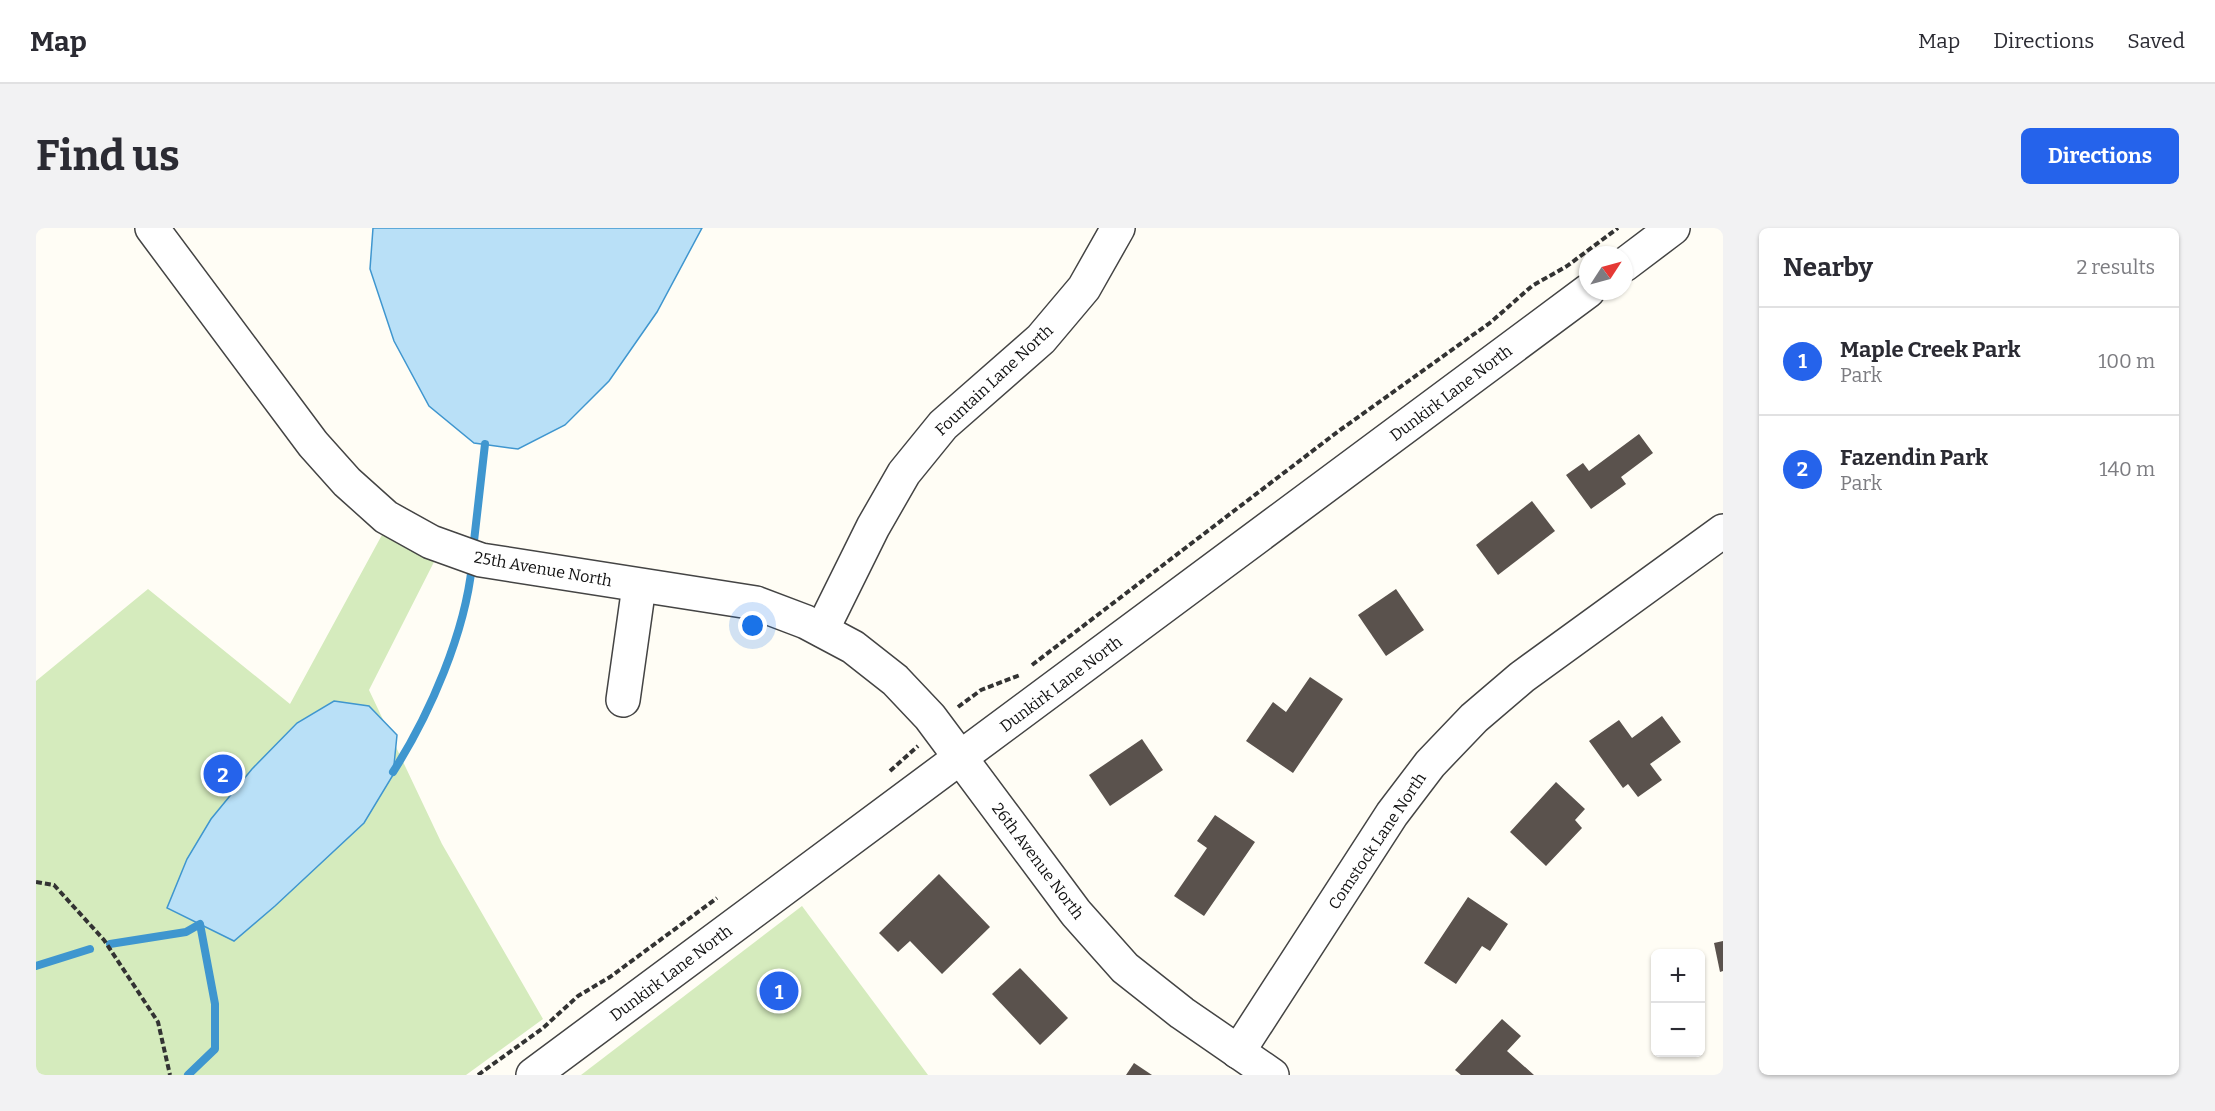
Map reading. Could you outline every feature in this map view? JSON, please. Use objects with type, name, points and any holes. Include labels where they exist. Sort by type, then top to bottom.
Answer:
[{"type":"street","name":"25th Avenue North","points":[[152,228],[313,444],[348,482],[387,517],[431,542],[481,560],[756,603],[806,621],[822,630]]},
{"type":"street","name":"Fountain Lane North","points":[[822,630],[873,527],[904,473],[943,424],[1041,339],[1084,288],[1118,228]]},
{"type":"street","points":[[1633,258],[1673,228]]},
{"type":"street","name":"Dunkirk Lane North","points":[[533,1075],[1579,298]]},
{"type":"street","name":"Comstock Lane North","points":[[1238,1052],[1392,814],[1430,764],[1474,718],[1522,677],[1723,531]]},
{"type":"street","points":[[623,700],[639,585]]},
{"type":"street","name":"26th Avenue North","points":[[822,630],[853,648],[895,680],[938,728],[1076,912],[1125,968],[1182,1013],[1272,1075]]},
{"type":"path","points":[[1029,668],[1340,430],[1491,322],[1532,286],[1567,266],[1618,228]]},
{"type":"path","points":[[888,772],[938,728],[960,705],[981,690],[1023,674]]},
{"type":"path","points":[[36,882],[54,885],[104,940],[158,1022],[170,1075]]},
{"type":"path","points":[[478,1075],[543,1028],[578,996],[610,977],[725,892]]},
{"type":"green space","points":[[383,533],[434,562],[369,690],[442,844],[543,1019],[466,1075],[36,1075],[36,681],[148,589],[290,704]]},
{"type":"green space","points":[[802,906],[928,1075],[581,1075]]},
{"type":"water","points":[[373,228],[702,228],[657,312],[609,381],[565,425],[518,449],[474,443],[429,406],[394,341],[370,269]]},
{"type":"water","points":[[334,701],[369,706],[397,735],[393,775],[364,823],[234,941],[167,908],[187,859],[211,819],[252,769],[297,723]]},
{"type":"building","points":[[1639,434],[1653,453],[1621,477],[1626,484],[1591,509],[1566,475],[1583,463],[1589,471]]},
{"type":"building","points":[[1532,501],[1555,531],[1498,575],[1476,545]]},
{"type":"building","points":[[1396,589],[1424,630],[1386,656],[1358,615]]},
{"type":"building","points":[[1310,677],[1343,699],[1293,773],[1246,741],[1273,702],[1286,712]]},
{"type":"building","points":[[1662,716],[1681,742],[1650,764],[1662,780],[1638,797],[1628,784],[1623,788],[1589,741],[1619,720],[1632,738]]},
{"type":"building","points":[[1142,739],[1163,770],[1110,806],[1089,775]]},
{"type":"building","points":[[1556,782],[1585,809],[1575,820],[1582,828],[1546,866],[1510,832]]},
{"type":"building","points":[[1215,815],[1255,842],[1204,916],[1174,896],[1207,848],[1197,841]]},
{"type":"building","points":[[939,874],[990,927],[942,974],[910,941],[898,952],[879,933]]},
{"type":"building","points":[[1468,897],[1508,924],[1490,951],[1482,946],[1456,984],[1424,963]]},
{"type":"building","points":[[1723,941],[1723,971],[1720,972],[1714,943]]},
{"type":"building","points":[[1020,968],[1068,1018],[1040,1045],[992,994]]},
{"type":"building","points":[[1502,1019],[1521,1036],[1507,1051],[1534,1075],[1461,1075],[1455,1070]]},
{"type":"building","points":[[1134,1063],[1152,1075],[1126,1075]]},
{"type":"waterway","points":[[473,550],[485,444]]},
{"type":"waterway","points":[[393,772],[420,725],[444,672],[462,618],[472,565]]},
{"type":"waterway","points":[[110,944],[186,932],[200,924],[215,1004],[215,1049],[188,1075]]},
{"type":"waterway","points":[[36,966],[90,949]]},
{"type":"place","name":"Fazendin Park","points":[[223,774]]},
{"type":"place","name":"Maple Creek Park","points":[[779,991]]}]
